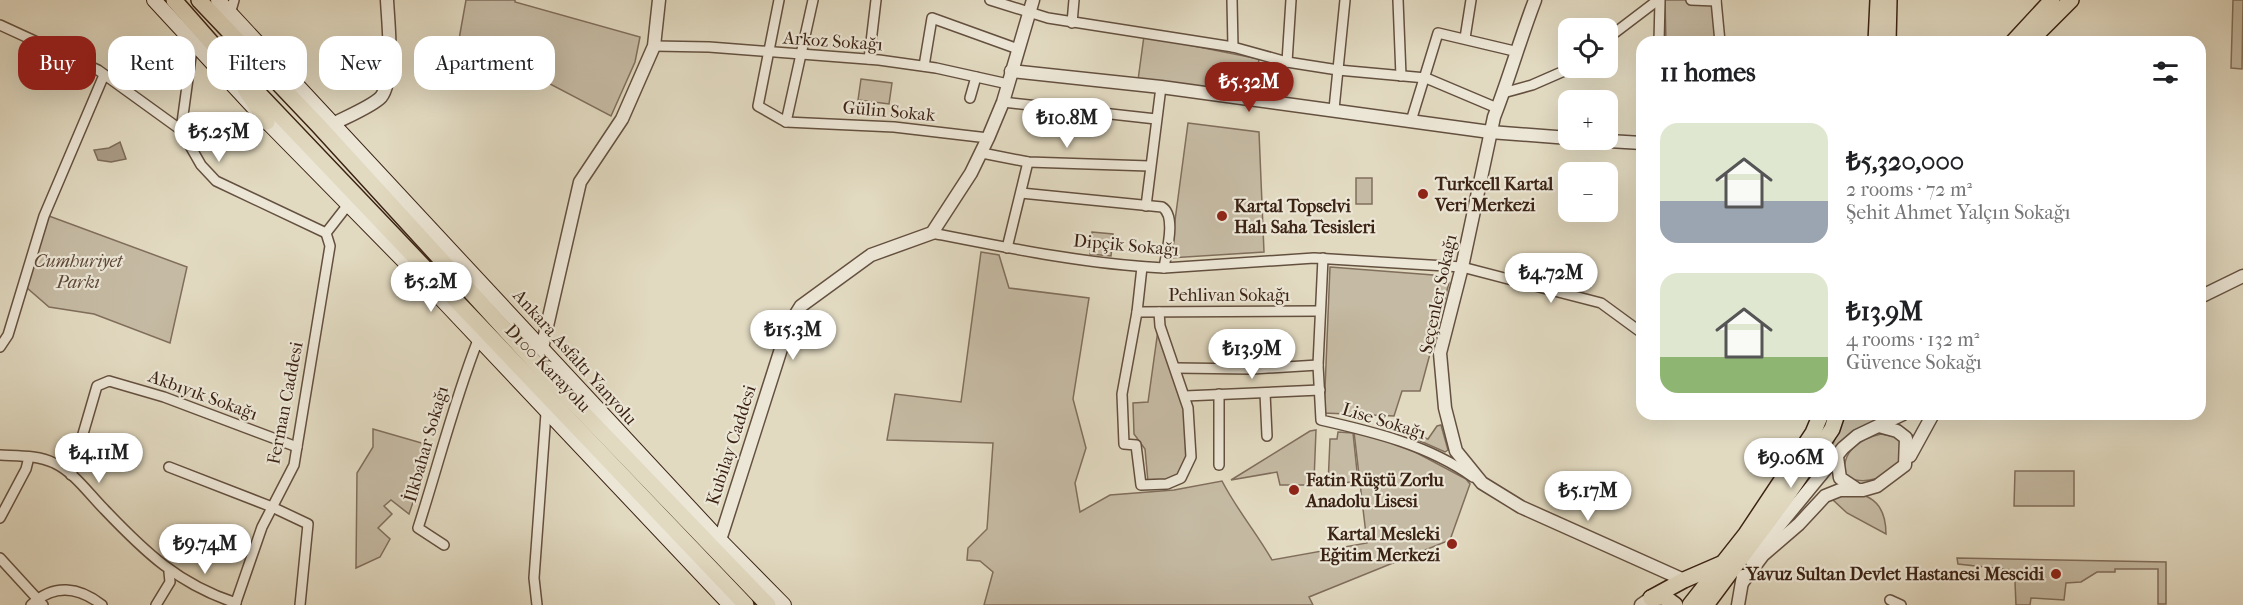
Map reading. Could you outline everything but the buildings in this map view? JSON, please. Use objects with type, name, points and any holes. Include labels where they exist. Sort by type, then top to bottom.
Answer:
[{"type":"main road","points":[[154,0],[187,36]]},
{"type":"main road","name":"D100 Karayolu","points":[[174,0],[207,38]]},
{"type":"main road","name":"D100 Karayolu","points":[[199,0],[318,125],[541,369],[768,605]]},
{"type":"main road","name":"Ankara Asfaltı Yanyolu","points":[[218,0],[232,7],[333,124],[715,536],[784,605]]},
{"type":"main road","points":[[1876,36],[1878,0]]},
{"type":"main road","points":[[1888,36],[1889,0]]},
{"type":"main road","points":[[2019,36],[2052,0]]},
{"type":"main road","points":[[2035,36],[2071,0]]},
{"type":"main road","points":[[195,44],[730,605]]},
{"type":"main road","points":[[246,90],[267,122]]},
{"type":"main road","name":"D100 Karayolu","points":[[255,90],[746,605]]},
{"type":"main road","points":[[1690,605],[1746,534],[1813,433],[1818,420]]},
{"type":"main road","points":[[1706,605],[1784,500],[1832,429],[1834,420]]},
{"type":"main road","points":[[715,536],[752,589]]},
{"type":"main road","points":[[1646,602],[1684,580],[1721,564]]},
{"type":"main road","points":[[1646,602],[1664,597],[1675,605]]},
{"type":"street","points":[[333,124],[381,97],[386,85],[388,60],[387,0]]},
{"type":"street","points":[[542,348],[580,182],[622,119],[654,46],[659,0]]},
{"type":"street","points":[[779,0],[758,106],[786,122],[813,0]]},
{"type":"street","points":[[869,59],[876,0]]},
{"type":"street","points":[[990,0],[1029,13],[1072,23],[1233,47],[1287,62],[1338,70],[1426,78],[1497,108]]},
{"type":"street","points":[[932,233],[982,153],[1003,102],[1033,0]]},
{"type":"street","points":[[1072,23],[1074,0]]},
{"type":"street","points":[[1232,0],[1233,47]]},
{"type":"street","points":[[1287,62],[1291,0]]},
{"type":"street","points":[[1334,109],[1345,0]]},
{"type":"street","points":[[1398,0],[1401,76]]},
{"type":"street","points":[[1465,38],[1471,0]]},
{"type":"street","name":"Seçenler Sokağı","points":[[1535,0],[1515,51],[1490,132],[1462,267],[1440,353],[1445,408],[1455,451],[1482,483],[1521,507],[1684,580]]},
{"type":"street","points":[[1618,31],[1659,0]]},
{"type":"street","points":[[1659,0],[1659,36]]},
{"type":"street","points":[[1690,0],[1716,0],[1719,36]]},
{"type":"street","points":[[924,66],[932,18],[1018,49]]},
{"type":"street","points":[[0,26],[98,70],[181,130],[201,165],[216,181],[326,233],[347,206]]},
{"type":"street","points":[[1411,121],[1438,33],[1515,51]]},
{"type":"street","name":"Arkoz Sokağı","points":[[654,46],[709,47],[869,59],[924,66],[1008,84]]},
{"type":"street","points":[[1011,71],[1334,109],[1490,132],[1558,137]]},
{"type":"street","points":[[1503,93],[1532,85],[1558,74]]},
{"type":"street","points":[[0,347],[8,335],[44,216],[104,75]]},
{"type":"street","points":[[970,98],[976,77]]},
{"type":"street","points":[[1146,206],[1149,166],[1161,87]]},
{"type":"street","points":[[181,130],[186,90]]},
{"type":"street","points":[[1003,102],[1156,119]]},
{"type":"street","name":"Gülin Sokak","points":[[786,122],[894,127],[988,138]]},
{"type":"street","points":[[1618,142],[1636,143]]},
{"type":"street","points":[[982,153],[1028,162],[1149,166]]},
{"type":"street","points":[[1007,248],[1028,162]]},
{"type":"street","points":[[1022,192],[1162,207],[1169,214],[1164,268]]},
{"type":"street","name":"Ferman Caddesi","points":[[236,604],[272,507],[294,465],[330,246],[326,233]]},
{"type":"street","name":"Dipçik Sokağı","points":[[932,233],[1007,248],[1142,267],[1164,268],[1323,258],[1462,267],[1601,303],[1636,329]]},
{"type":"street","name":"Kubilay Caddesi","points":[[715,536],[788,327],[801,306],[871,255],[932,233]]},
{"type":"street","name":"Lise Sokağı","points":[[1323,258],[1318,365],[1321,420],[1398,439],[1456,465],[1482,483]]},
{"type":"street","points":[[1142,267],[1137,312],[1122,394],[1124,444],[1136,445],[1141,485],[1167,484],[1181,478],[1191,457],[1185,396],[1160,326],[1159,312]]},
{"type":"street","points":[[2206,294],[2243,276]]},
{"type":"street","name":"Pehlivan Sokağı","points":[[1137,312],[1320,311]]},
{"type":"street","name":"İlkbahar Sokağı","points":[[444,545],[418,528],[445,446],[458,390],[478,340]]},
{"type":"street","points":[[1176,368],[1252,369],[1318,365]]},
{"type":"street","name":"Akbıyık Sokağı","points":[[71,475],[97,386],[109,381],[144,391],[297,447]]},
{"type":"street","points":[[1185,396],[1320,390]]},
{"type":"street","points":[[1264,393],[1267,436]]},
{"type":"street","points":[[1219,394],[1219,465]]},
{"type":"street","points":[[537,605],[534,578],[546,413]]},
{"type":"street","points":[[1738,605],[1746,569],[1759,548],[1857,436],[1891,420]]},
{"type":"street","points":[[1742,583],[1763,555],[1799,524],[1825,496],[1840,490],[1863,490],[1890,478],[1905,465],[1930,420]]},
{"type":"street","points":[[1879,426],[1897,431],[1906,438],[1908,447],[1905,465]]},
{"type":"street","points":[[0,455],[30,457],[55,463],[71,475],[130,537],[169,572],[236,604]]},
{"type":"street","points":[[0,518],[27,469],[30,457]]},
{"type":"street","points":[[1837,457],[1840,478],[1850,486],[1863,490]]},
{"type":"street","points":[[169,468],[272,507],[308,524],[300,605]]},
{"type":"street","points":[[0,558],[4,569],[38,603],[51,590],[80,591],[102,605]]},
{"type":"street","points":[[156,605],[170,582],[169,572]]},
{"type":"street","points":[[1890,600],[1900,605]]},
{"type":"green space","points":[[466,0],[515,0],[515,2],[640,37],[635,62],[611,116],[555,87],[555,36],[460,36]]},
{"type":"green space","points":[[1665,0],[1713,0],[1715,36],[1666,36]]},
{"type":"green space","points":[[2233,0],[2243,0],[2242,69],[2231,68]]},
{"type":"green space","points":[[1144,36],[1259,59],[1253,94],[1138,80]]},
{"type":"green space","points":[[861,79],[892,83],[889,104],[858,100]]},
{"type":"green space","points":[[1188,123],[1259,132],[1264,252],[1170,258]]},
{"type":"green space","points":[[1356,178],[1372,178],[1372,204],[1356,204]]},
{"type":"green space","name":"Cumhuriyet Parkı","points":[[49,216],[187,267],[170,343],[94,314],[49,307],[26,287]]},
{"type":"green space","points":[[1092,232],[1113,234],[1111,256],[1090,254]]},
{"type":"green space","points":[[981,252],[999,255],[1009,288],[1089,298],[1073,399],[1086,448],[1075,483],[1080,512],[1110,495],[1174,490],[1222,481],[1272,560],[1367,543],[1354,432],[1402,445],[1466,479],[1470,484],[1450,540],[1309,597],[1313,605],[984,605],[993,572],[980,561],[967,560],[968,548],[987,529],[993,443],[887,440],[895,394],[961,402]]},
{"type":"green space","points":[[1330,267],[1446,276],[1449,283],[1420,391],[1402,391],[1394,416],[1324,413]]},
{"type":"green space","points":[[1158,330],[1179,387],[1185,412],[1189,436],[1188,457],[1181,473],[1167,482],[1148,482],[1145,449],[1134,434],[1133,403],[1148,402]]},
{"type":"green space","points":[[1843,420],[1876,420],[1856,431],[1828,456]]},
{"type":"green space","points":[[1441,425],[1448,450],[1445,452],[1409,436],[1410,433],[1428,439],[1437,426]]},
{"type":"green space","points":[[373,429],[432,446],[409,514],[391,500],[384,506],[392,514],[378,528],[390,539],[380,557],[356,568],[357,473],[373,447]]},
{"type":"green space","points":[[1316,430],[1314,481],[1308,481],[1307,485],[1280,485],[1277,472],[1231,480],[1310,431]]},
{"type":"green space","points":[[1338,432],[1353,433],[1358,481],[1328,485],[1330,439],[1337,439]]},
{"type":"green space","points":[[1881,434],[1897,437],[1902,443],[1901,458],[1897,465],[1884,475],[1868,480],[1860,481],[1845,475],[1846,460],[1853,448],[1866,439]]},
{"type":"green space","points":[[2015,471],[2074,471],[2074,506],[2014,506]]},
{"type":"green space","points":[[1852,493],[1861,494],[1874,501],[1882,511],[1886,534],[1847,513],[1832,499]]},
{"type":"green space","points":[[1957,558],[2166,562],[2166,604],[2158,604],[2158,569],[2115,569],[2115,572],[2097,572],[2081,582],[2066,583],[2064,600],[2031,598],[2030,605],[2016,605],[2015,582],[2011,570],[1958,564]]},
{"type":"shaded area","points":[[120,142],[126,159],[111,162],[98,160],[94,150],[109,148]]},
{"type":"place","name":"Turkcell Kartal Veri Merkezi","points":[[1423,194]]},
{"type":"place","name":"Kartal Topselvi Halı Saha Tesisleri","points":[[1222,216]]},
{"type":"place","name":"Fatin Rüştü Zorlu Anadolu Lisesi","points":[[1294,490]]},
{"type":"place","name":"Kartal Mesleki Eğitim Merkezi","points":[[1452,544]]},
{"type":"place","name":"Yavuz Sultan Devlet Hastanesi Mescidi","points":[[2056,574]]}]
